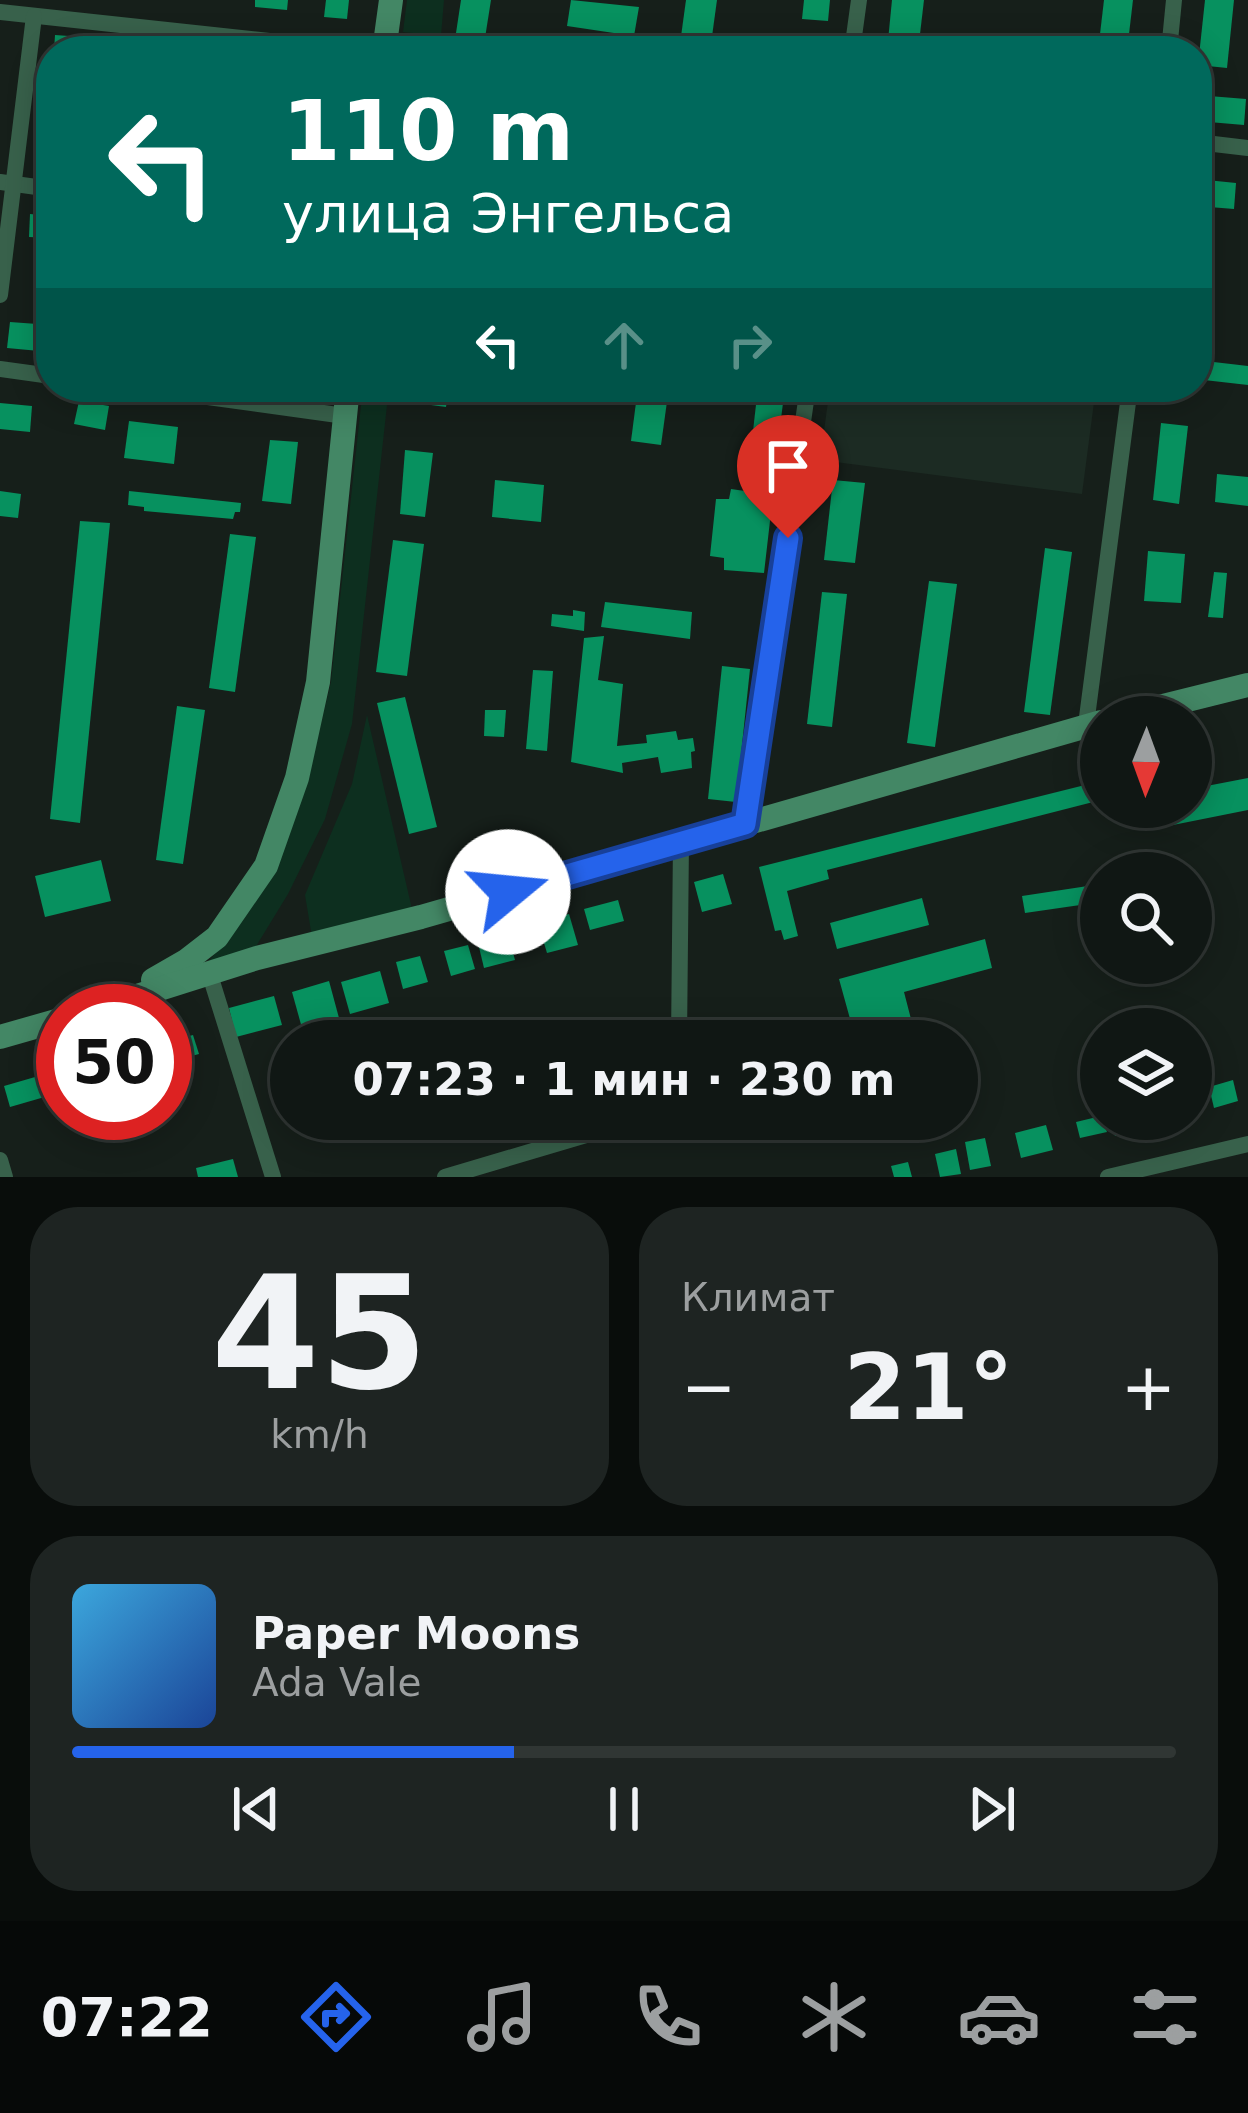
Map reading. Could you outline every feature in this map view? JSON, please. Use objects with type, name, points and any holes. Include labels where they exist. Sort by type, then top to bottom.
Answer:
[{"type":"main road","points":[[385,36],[391,0]]},
{"type":"main road","points":[[143,984],[217,937],[266,866],[297,778],[318,682],[346,402]]},
{"type":"main road","points":[[1204,696],[1248,685]]},
{"type":"main road","points":[[173,984],[1080,727]]},
{"type":"main road","points":[[0,1037],[36,1027]]},
{"type":"street","points":[[854,36],[859,0]]},
{"type":"street","points":[[1170,36],[1174,0]]},
{"type":"street","points":[[0,12],[221,36]]},
{"type":"street","points":[[0,295],[7,183],[34,16]]},
{"type":"street","points":[[1212,144],[1248,148]]},
{"type":"street","points":[[0,369],[36,374]]},
{"type":"street","points":[[243,402],[345,416]]},
{"type":"street","points":[[745,824],[806,402]]},
{"type":"street","points":[[1097,696],[1128,402]]},
{"type":"street","points":[[679,1020],[680,841]]},
{"type":"street","points":[[209,972],[273,1177]]},
{"type":"street","points":[[457,1176],[573,1140]]},
{"type":"street","points":[[1108,1177],[1248,1144]]},
{"type":"street","points":[[0,1160],[4,1177]]},
{"type":"shaded area","points":[[828,402],[1094,402],[1082,494],[820,460]]},
{"type":"green space","points":[[407,0],[444,0],[441,36],[403,32]]},
{"type":"green space","points":[[361,402],[387,402],[352,724],[325,819],[255,948],[205,965],[222,946],[305,791],[331,682]]},
{"type":"green space","points":[[367,715],[412,909],[312,937],[305,895],[352,784]]},
{"type":"building","points":[[255,0],[288,0],[287,10],[255,7]]},
{"type":"building","points":[[326,0],[349,0],[347,19],[324,17]]},
{"type":"building","points":[[461,0],[491,0],[485,36],[456,33]]},
{"type":"building","points":[[571,0],[639,7],[634,36],[567,26]]},
{"type":"building","points":[[686,0],[717,0],[712,36],[681,36]]},
{"type":"building","points":[[804,0],[830,0],[828,21],[802,19]]},
{"type":"building","points":[[892,0],[924,0],[920,36],[888,36]]},
{"type":"building","points":[[1104,0],[1133,0],[1129,36],[1100,36]]},
{"type":"building","points":[[1205,0],[1234,0],[1227,68],[1212,66],[1212,36],[1201,36]]},
{"type":"building","points":[[1212,96],[1246,99],[1244,125],[1212,122]]},
{"type":"building","points":[[1212,181],[1236,183],[1234,209],[1212,207]]},
{"type":"building","points":[[30,214],[36,215],[36,237],[29,237]]},
{"type":"building","points":[[10,322],[36,324],[36,351],[7,348]]},
{"type":"building","points":[[1212,362],[1248,366],[1248,385],[1212,381]]},
{"type":"building","points":[[79,402],[109,406],[105,430],[74,424]]},
{"type":"building","points":[[416,402],[447,402],[446,407]]},
{"type":"building","points":[[636,402],[667,402],[661,445],[631,441]]},
{"type":"building","points":[[756,402],[783,402],[778,443],[752,440]]},
{"type":"building","points":[[0,403],[32,406],[30,432],[0,429]]},
{"type":"building","points":[[129,421],[178,427],[174,464],[124,458]]},
{"type":"building","points":[[1161,423],[1188,426],[1179,504],[1153,500]]},
{"type":"building","points":[[270,440],[298,442],[291,504],[262,501]]},
{"type":"building","points":[[405,450],[433,453],[425,517],[400,514]]},
{"type":"building","points":[[1217,474],[1248,477],[1248,506],[1215,502]]},
{"type":"building","points":[[495,480],[544,485],[541,522],[492,517]]},
{"type":"building","points":[[833,480],[865,483],[855,563],[824,560]]},
{"type":"building","points":[[731,489],[773,495],[764,573],[724,570],[724,558],[710,556],[716,499],[729,499]]},
{"type":"building","points":[[0,491],[21,494],[18,518],[0,516]]},
{"type":"building","points":[[129,491],[241,503],[240,512],[233,519],[144,511],[144,507],[128,505]]},
{"type":"building","points":[[80,521],[110,523],[80,823],[50,819]]},
{"type":"building","points":[[230,534],[256,537],[235,692],[209,688]]},
{"type":"building","points":[[393,540],[424,544],[407,676],[376,672]]},
{"type":"building","points":[[1045,548],[1072,552],[1050,715],[1024,712]]},
{"type":"building","points":[[1148,551],[1185,554],[1181,603],[1144,601]]},
{"type":"building","points":[[1214,572],[1227,573],[1223,618],[1208,617]]},
{"type":"building","points":[[929,581],[957,584],[935,747],[907,743]]},
{"type":"building","points":[[822,592],[847,594],[832,727],[807,724]]},
{"type":"building","points":[[605,602],[692,612],[690,639],[601,627]]},
{"type":"building","points":[[573,610],[585,612],[584,631],[551,626],[552,614],[573,616]]},
{"type":"building","points":[[604,636],[598,680],[623,684],[617,746],[647,743],[646,735],[676,731],[678,740],[693,738],[692,768],[661,773],[658,757],[622,763],[623,773],[571,762],[584,638]]},
{"type":"building","points":[[722,666],[750,669],[736,802],[708,799]]},
{"type":"building","points":[[533,670],[553,671],[547,751],[526,749]]},
{"type":"building","points":[[405,697],[437,827],[409,834],[377,703]]},
{"type":"building","points":[[177,706],[205,710],[183,864],[156,860]]},
{"type":"building","points":[[485,710],[506,710],[504,737],[484,736]]},
{"type":"building","points":[[1248,778],[1248,810],[1212,817],[1212,785]]},
{"type":"building","points":[[1080,786],[1080,805],[827,870],[829,879],[787,891],[798,936],[784,940],[781,930],[775,931],[759,867]]},
{"type":"building","points":[[101,860],[111,901],[45,917],[35,876]]},
{"type":"building","points":[[723,874],[732,904],[702,912],[694,882]]},
{"type":"building","points":[[1080,887],[1080,905],[1025,913],[1022,896]]},
{"type":"building","points":[[922,898],[929,925],[837,949],[830,923]]},
{"type":"building","points":[[618,900],[624,921],[590,930],[584,909]]},
{"type":"building","points":[[569,914],[578,945],[547,953],[538,923]]},
{"type":"building","points":[[508,935],[515,960],[484,968],[478,943]]},
{"type":"building","points":[[985,939],[992,968],[904,992],[908,1020],[850,1020],[839,979]]},
{"type":"building","points":[[468,945],[475,969],[451,976],[444,951]]},
{"type":"building","points":[[420,956],[428,982],[403,989],[396,962]]},
{"type":"building","points":[[380,971],[389,1003],[350,1014],[341,982]]},
{"type":"building","points":[[329,981],[339,1018],[300,1020],[292,992]]},
{"type":"building","points":[[274,996],[281,1020],[270,1020],[270,1028],[236,1037],[229,1008]]},
{"type":"building","points":[[36,1077],[36,1099],[10,1107],[4,1086]]},
{"type":"building","points":[[1233,1080],[1238,1101],[1214,1108],[1212,1086]]},
{"type":"building","points":[[1046,1125],[1053,1150],[1021,1158],[1015,1133]]},
{"type":"building","points":[[985,1138],[991,1166],[970,1170],[965,1142]]},
{"type":"building","points":[[956,1149],[961,1174],[940,1177],[935,1154]]},
{"type":"building","points":[[233,1159],[238,1177],[198,1177],[196,1168]]},
{"type":"building","points":[[908,1162],[912,1177],[894,1177],[891,1166]]},
{"type":"route","points":[[508,892],[745,824],[788,538]]}]
